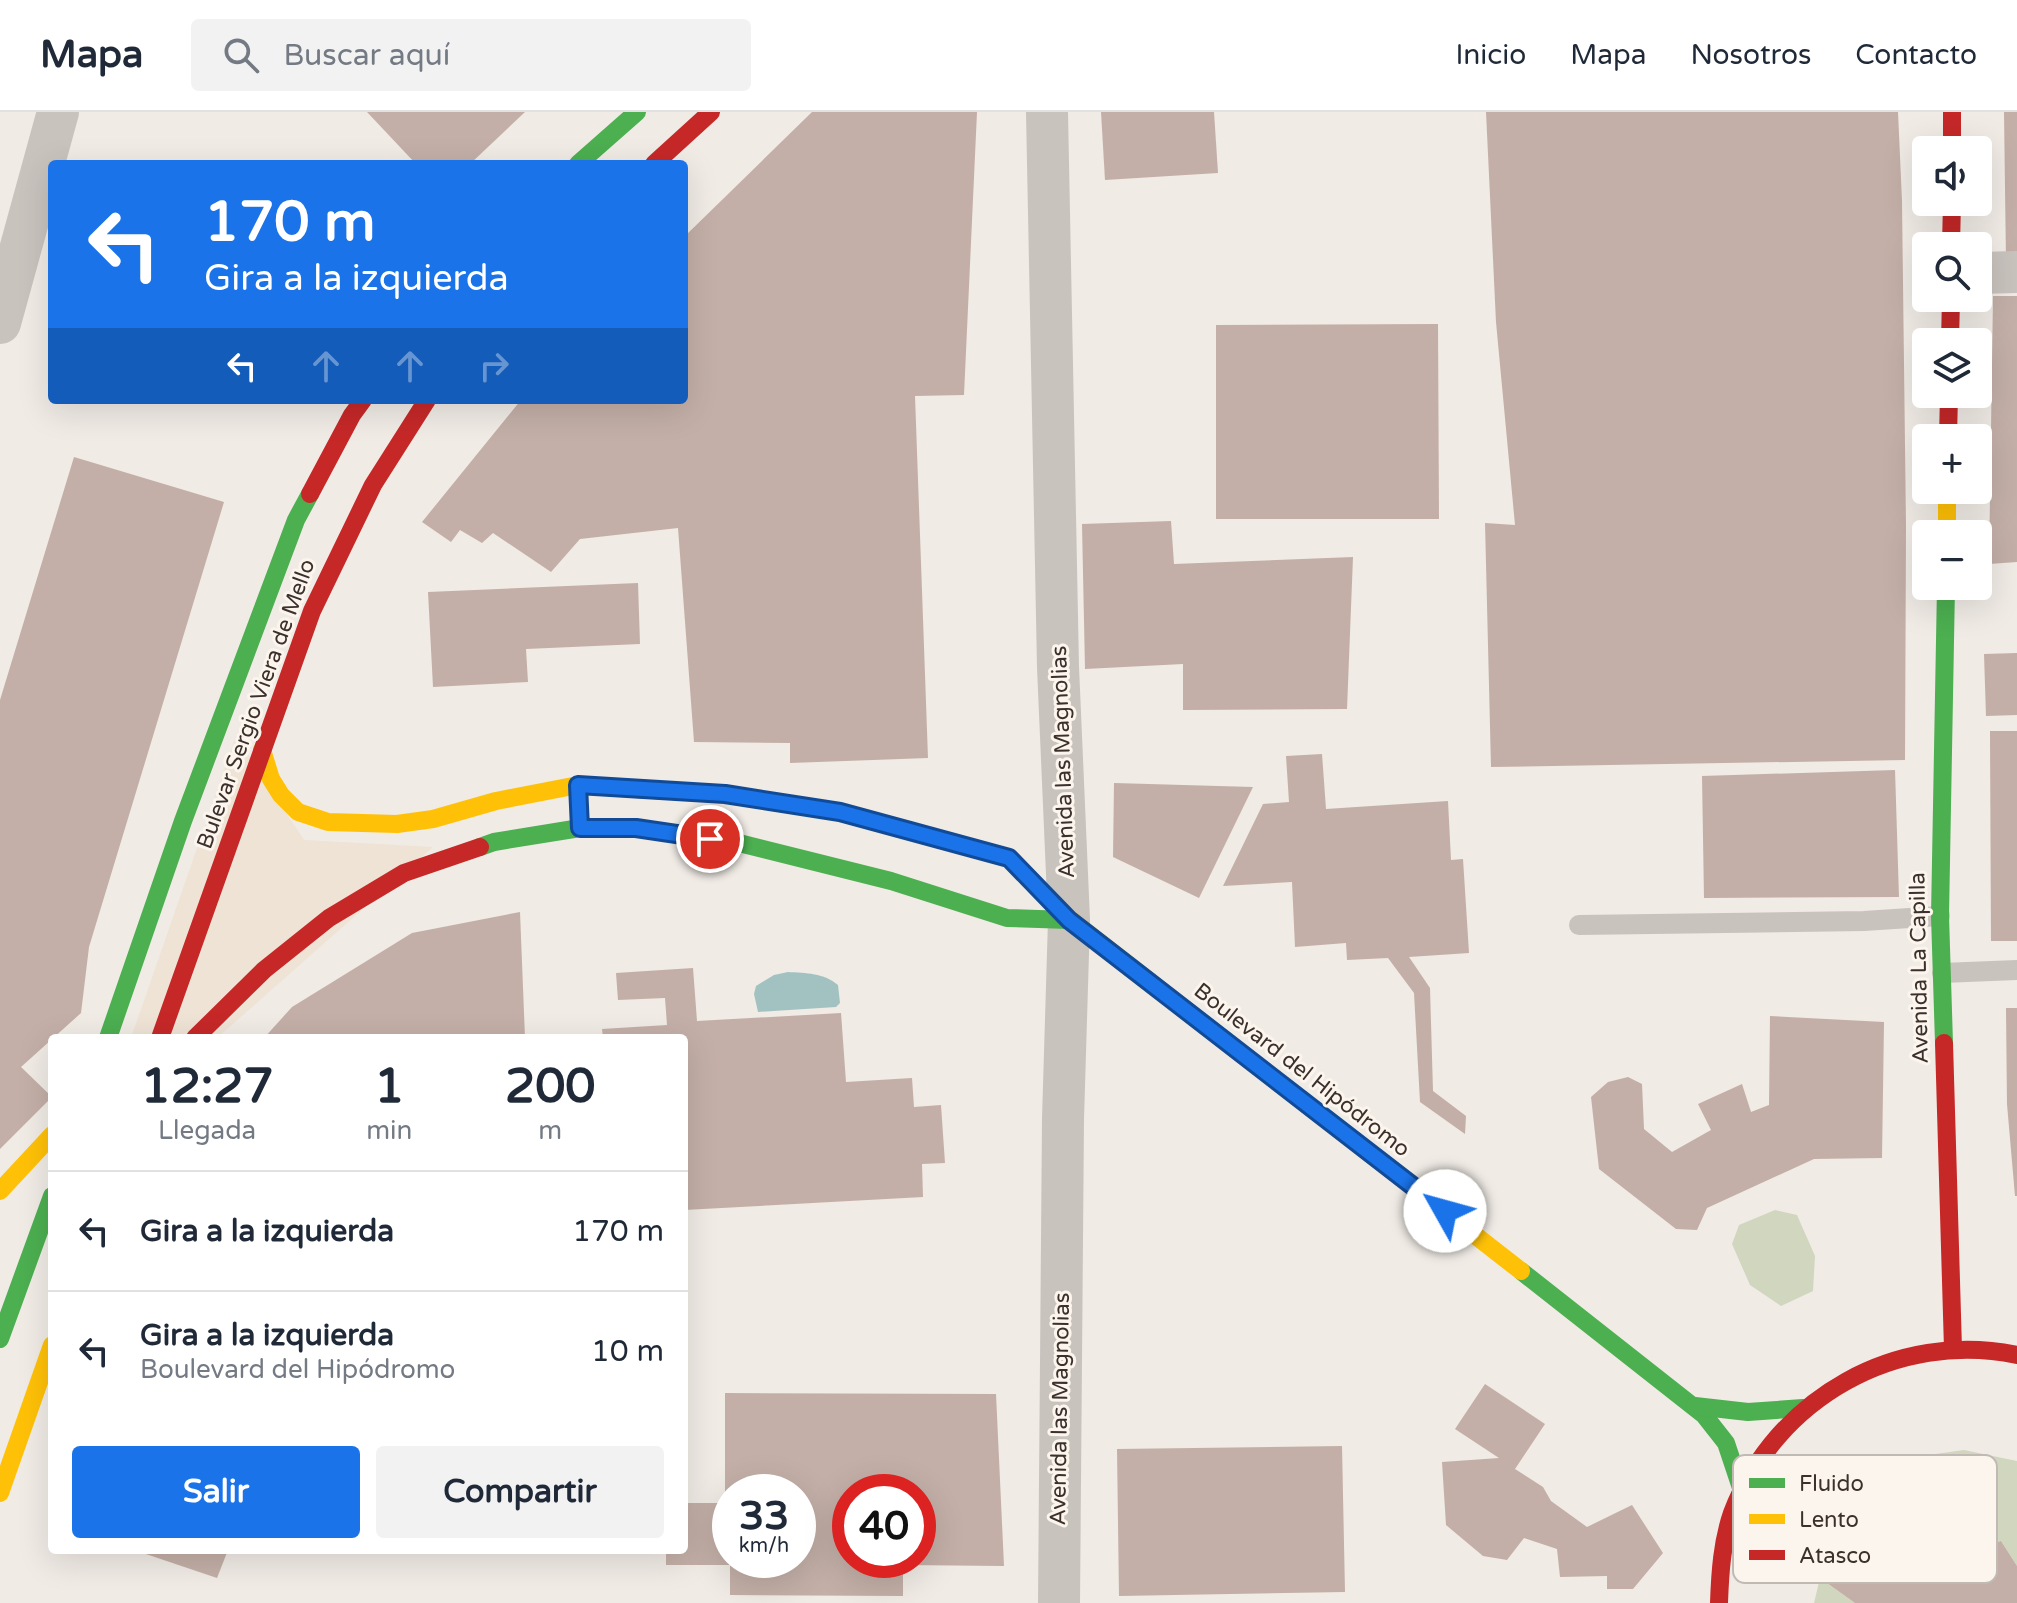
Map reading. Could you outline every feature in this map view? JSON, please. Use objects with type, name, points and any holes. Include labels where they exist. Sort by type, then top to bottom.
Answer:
[{"type":"street","points":[[0,323],[58,112]]},
{"type":"street","points":[[583,160],[637,112]]},
{"type":"street","points":[[658,160],[711,112]]},
{"type":"street","name":"Avenida las Magnolias","points":[[1047,112],[1058,667],[1069,920],[1063,1119],[1059,1603]]},
{"type":"street","points":[[1952,112],[1952,136]]},
{"type":"street","points":[[1992,273],[2017,272]]},
{"type":"street","name":"Bulevar Sergio Viera de Mello","points":[[109,1034],[183,821],[296,520],[360,404]]},
{"type":"street","name":"Bulevar Sergio Viera de Mello","points":[[161,1034],[286,680],[327,577],[373,485],[424,404]]},
{"type":"street","name":"Avenida La Capilla","points":[[1946,600],[1940,916],[1953,1349]]},
{"type":"street","name":"Boulevard del Hipódromo","points":[[262,750],[271,779],[281,795],[298,812],[328,822],[397,824],[433,819],[496,801],[579,806],[725,794],[840,812],[1009,858],[1069,920],[1695,1406],[1713,1422],[1733,1457]]},
{"type":"street","name":"Boulevard del Hipódromo","points":[[198,1034],[264,970],[329,918],[404,873],[494,842],[579,806],[636,828],[735,842],[891,881],[1007,918],[1069,920]]},
{"type":"street","points":[[0,1191],[48,1139]]},
{"type":"street","points":[[0,1339],[48,1207]]},
{"type":"street","points":[[1761,1455],[1803,1408],[1847,1377],[1899,1357],[1953,1349],[2017,1355]]},
{"type":"street","points":[[0,1493],[48,1356]]},
{"type":"street","points":[[1695,1406],[1748,1412],[1803,1408]]},
{"type":"street","points":[[1719,1603],[1718,1581],[1725,1534],[1733,1511]]},
{"type":"lane","points":[[1579,925],[1864,921],[1940,916]]},
{"type":"lane","points":[[1942,973],[2017,970]]},
{"type":"green space","points":[[1775,1210],[1797,1215],[1815,1256],[1813,1291],[1781,1306],[1750,1285],[1732,1244],[1739,1225]]},
{"type":"green space","points":[[1964,1450],[1988,1455],[1928,1455]]},
{"type":"green space","points":[[1997,1457],[2017,1461],[2017,1566],[2001,1541],[1997,1542]]},
{"type":"green space","points":[[1819,1583],[1827,1583],[1855,1603],[1814,1603]]},
{"type":"shaded area","points":[[236,736],[304,840],[433,847],[222,1034],[132,1034]]},
{"type":"water","points":[[788,972],[814,974],[833,981],[838,985],[840,1003],[836,1007],[758,1012],[754,994],[756,986],[774,975]]},
{"type":"building","points":[[367,112],[525,112],[474,160],[412,160]]},
{"type":"building","points":[[812,112],[977,112],[964,395],[915,396],[928,758],[790,763],[790,743],[694,742],[678,528],[580,539],[551,572],[493,533],[482,543],[460,530],[451,542],[422,522],[518,404],[688,404],[688,233]]},
{"type":"building","points":[[1101,112],[1214,112],[1218,173],[1105,180]]},
{"type":"building","points":[[1486,112],[1898,112],[1906,526],[1905,760],[1491,767],[1485,523],[1515,525],[1496,322]]},
{"type":"building","points":[[2004,112],[2017,112],[2017,261],[2006,261]]},
{"type":"building","points":[[1993,296],[2017,296],[2017,562],[1992,564],[1990,520]]},
{"type":"building","points":[[1438,324],[1439,519],[1216,519],[1216,325]]},
{"type":"building","points":[[74,457],[224,502],[89,947],[81,1013],[58,1034],[48,1034],[48,1043],[21,1067],[48,1093],[48,1101],[0,1149],[0,700]]},
{"type":"building","points":[[1171,521],[1174,564],[1353,557],[1347,709],[1183,710],[1183,664],[1085,669],[1082,524]]},
{"type":"building","points":[[638,583],[640,644],[526,649],[528,682],[433,687],[428,592]]},
{"type":"building","points":[[2017,653],[2017,715],[1986,716],[1984,654]]},
{"type":"building","points":[[1990,731],[2017,731],[2017,941],[1991,941]]},
{"type":"building","points":[[1322,754],[1326,809],[1448,801],[1451,860],[1463,859],[1469,953],[1409,957],[1430,988],[1433,1091],[1466,1116],[1465,1134],[1420,1102],[1414,993],[1388,958],[1347,960],[1346,943],[1295,947],[1292,882],[1223,886],[1263,804],[1289,802],[1286,756]]},
{"type":"building","points":[[1895,770],[1899,897],[1704,898],[1702,776]]},
{"type":"building","points":[[1114,783],[1253,787],[1199,898],[1113,857]]},
{"type":"building","points":[[520,912],[525,1034],[268,1034],[292,1007],[412,933]]},
{"type":"building","points":[[693,968],[697,1021],[841,1013],[846,1082],[912,1078],[914,1107],[941,1105],[945,1163],[922,1164],[923,1197],[688,1210],[688,1034],[603,1034],[602,1029],[667,1025],[665,998],[618,1000],[616,973]]},
{"type":"building","points":[[2006,1008],[2017,1008],[2017,1196],[2007,1104]]},
{"type":"building","points":[[1770,1016],[1884,1022],[1882,1158],[1814,1159],[1707,1208],[1697,1230],[1676,1229],[1599,1169],[1591,1097],[1608,1082],[1628,1077],[1642,1084],[1644,1129],[1672,1152],[1711,1130],[1698,1104],[1742,1084],[1751,1112],[1769,1105]]},
{"type":"building","points":[[1485,1384],[1545,1424],[1515,1469],[1543,1487],[1551,1501],[1587,1527],[1632,1505],[1663,1553],[1633,1589],[1607,1589],[1607,1576],[1560,1577],[1557,1549],[1524,1538],[1507,1560],[1483,1556],[1446,1525],[1442,1462],[1499,1458],[1455,1429]]},
{"type":"building","points":[[725,1393],[996,1394],[1004,1566],[936,1565],[936,1474],[832,1474],[832,1578],[903,1578],[903,1596],[730,1595],[730,1578],[816,1578],[816,1474],[725,1474]]},
{"type":"building","points":[[1342,1446],[1345,1592],[1119,1596],[1117,1449]]},
{"type":"building","points":[[688,1503],[712,1503],[712,1565],[666,1565],[666,1554],[688,1554]]},
{"type":"building","points":[[2001,1541],[2017,1566],[2017,1603],[1855,1603],[1827,1583],[1997,1583],[1997,1542]]},
{"type":"building","points":[[146,1554],[226,1554],[217,1578]]},
{"type":"traffic: fast","points":[[583,160],[637,112]]},
{"type":"traffic: fast","points":[[109,1034],[183,821],[296,520],[310,494]]},
{"type":"traffic: fast","points":[[1944,1043],[1940,916],[1946,600]]},
{"type":"traffic: fast","points":[[480,847],[580,828],[636,828],[735,842],[891,881],[1007,918],[1069,920]]},
{"type":"traffic: fast","points":[[0,1339],[48,1207]]},
{"type":"traffic: fast","points":[[1521,1271],[1704,1415],[1726,1443],[1733,1464]]},
{"type":"traffic: fast","points":[[1695,1406],[1748,1412],[1803,1408]]},
{"type":"traffic: slow","points":[[1947,504],[1947,520]]},
{"type":"traffic: slow","points":[[262,750],[271,779],[281,795],[298,812],[328,822],[397,824],[433,819],[496,801],[578,785],[636,789]]},
{"type":"traffic: slow","points":[[1062,913],[1521,1271]]},
{"type":"traffic: slow","points":[[0,1191],[48,1139]]},
{"type":"traffic: slow","points":[[0,1493],[48,1356]]},
{"type":"traffic: jam","points":[[658,160],[711,112]]},
{"type":"traffic: jam","points":[[1952,112],[1952,136]]},
{"type":"traffic: jam","points":[[1951,232],[1952,216]]},
{"type":"traffic: jam","points":[[1950,328],[1951,312]]},
{"type":"traffic: jam","points":[[310,494],[360,404]]},
{"type":"traffic: jam","points":[[161,1034],[312,611],[373,485],[424,404]]},
{"type":"traffic: jam","points":[[1948,424],[1949,408]]},
{"type":"traffic: jam","points":[[636,789],[725,794],[840,812],[1009,858],[1062,913]]},
{"type":"traffic: jam","points":[[199,1034],[264,970],[329,918],[404,873],[480,847]]},
{"type":"traffic: jam","points":[[1944,1043],[1953,1349]]},
{"type":"traffic: jam","points":[[1764,1455],[1778,1436],[1810,1406],[1846,1382],[1886,1364],[1928,1353],[1972,1350],[2017,1355]]},
{"type":"traffic: jam","points":[[1719,1603],[1724,1546],[1733,1511]]},
{"type":"route","points":[[710,839],[636,828],[580,828],[578,785],[725,794],[840,812],[1009,858],[1069,920],[1445,1211]]}]
